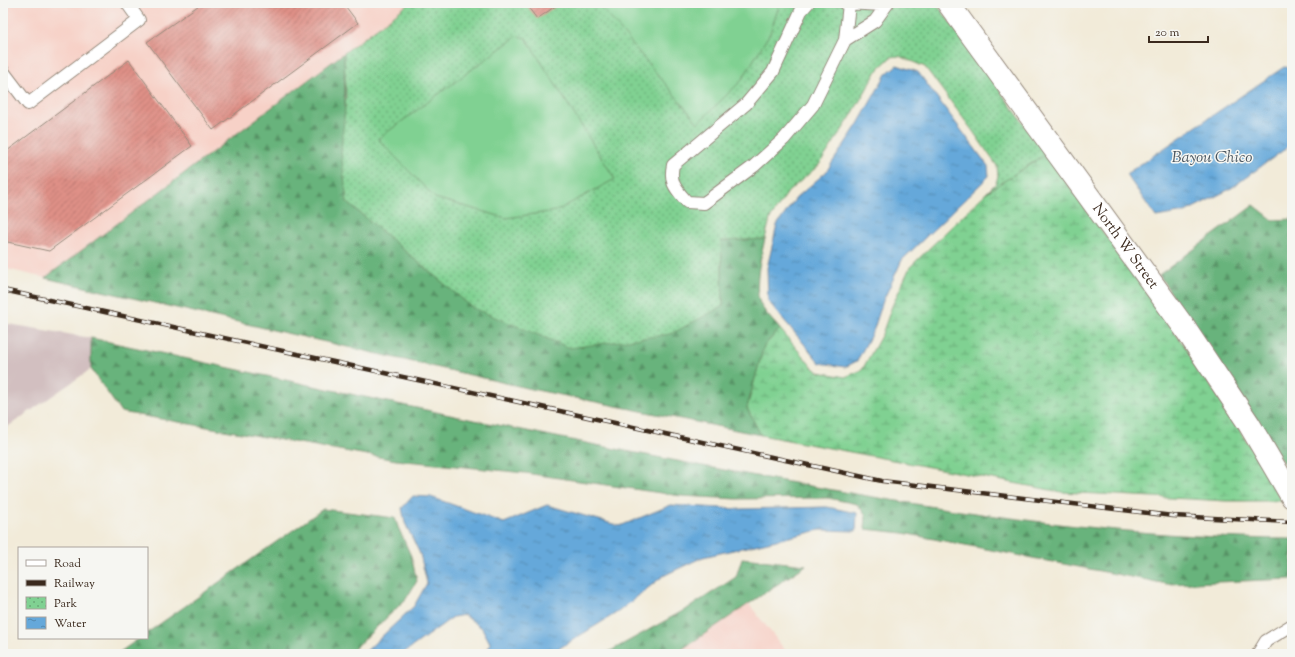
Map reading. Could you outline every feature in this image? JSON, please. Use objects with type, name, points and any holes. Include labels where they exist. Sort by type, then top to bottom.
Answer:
[{"type":"main road","name":"North W Street","points":[[948,3],[1184,327],[1249,424],[1292,497]]},
{"type":"lane","points":[[3,70],[28,104],[139,20],[127,3]]},
{"type":"lane","points":[[808,3],[802,11],[773,72],[746,104],[673,165],[670,175],[674,187],[687,202],[704,203],[754,166],[784,139],[812,105],[845,40],[846,4],[887,4]]},
{"type":"lane","points":[[845,40],[875,21],[887,4]]},
{"type":"lane","points":[[1258,654],[1266,641],[1292,625]]},
{"type":"shaded area","points":[[3,3],[410,3],[45,278],[3,268]]},
{"type":"shaded area","points":[[3,323],[91,338],[91,369],[3,430]]},
{"type":"shaded area","points":[[749,604],[788,654],[675,654]]},
{"type":"green space","points":[[410,3],[936,3],[1046,154],[987,192],[996,183],[998,176],[997,166],[972,130],[925,67],[899,56],[891,57],[878,69],[850,118],[819,165],[788,192],[770,219],[765,239],[721,241],[723,306],[671,334],[570,348],[473,308],[347,202],[341,151],[346,97],[344,53]]},
{"type":"green space","points":[[598,3],[780,3],[770,33],[741,81],[698,123]]},
{"type":"green space","points":[[517,36],[526,38],[615,179],[556,211],[506,218],[435,198],[378,139]]},
{"type":"green space","points":[[344,53],[347,202],[473,308],[723,306],[721,241],[765,239],[758,273],[759,300],[768,316],[780,329],[764,346],[747,408],[761,435],[536,390],[45,278]]},
{"type":"green space","points":[[1046,154],[1162,313],[1190,354],[1244,436],[1269,478],[1272,487],[1274,487],[1282,501],[1226,501],[1061,492],[761,435],[747,408],[764,346],[780,329],[813,368],[819,372],[845,377],[862,370],[882,334],[892,306],[910,267],[987,192]]},
{"type":"green space","points":[[1254,205],[1273,220],[1292,219],[1292,461],[1283,463],[1159,275]]},
{"type":"green space","points":[[91,338],[550,436],[849,493],[996,516],[1070,525],[1218,537],[1292,539],[1292,579],[1167,584],[903,533],[865,529],[866,515],[857,504],[828,498],[737,499],[681,496],[525,473],[396,460],[121,412],[91,369]]},
{"type":"green space","points":[[323,509],[395,518],[411,556],[417,581],[406,599],[349,654],[117,654],[139,639],[148,639],[148,632]]},
{"type":"green space","points":[[742,558],[806,565],[675,654],[605,654],[690,607],[736,577]]},
{"type":"water","points":[[897,65],[918,72],[988,166],[989,176],[902,260],[883,301],[874,329],[857,361],[845,367],[820,363],[768,301],[767,268],[777,225],[796,198],[826,172],[858,124],[886,74]]},
{"type":"water","name":"Bayou Chico","points":[[1284,67],[1292,68],[1292,144],[1230,189],[1185,212],[1156,217],[1126,174]]},
{"type":"water","points":[[413,496],[431,497],[504,523],[547,505],[620,526],[671,505],[738,509],[827,507],[857,513],[856,531],[820,530],[703,557],[663,576],[618,612],[550,654],[487,654],[490,643],[482,628],[464,615],[453,617],[402,654],[363,654],[414,606],[427,583],[420,554],[405,523],[402,508]]},
{"type":"building","points":[[202,3],[343,3],[358,23],[213,130],[147,42]]},
{"type":"building","points":[[525,3],[560,3],[537,19]]},
{"type":"building","points":[[129,60],[192,146],[49,251],[3,241],[3,154]]},
{"type":"railway","points":[[3,290],[882,481],[1173,516],[1292,522]]}]
